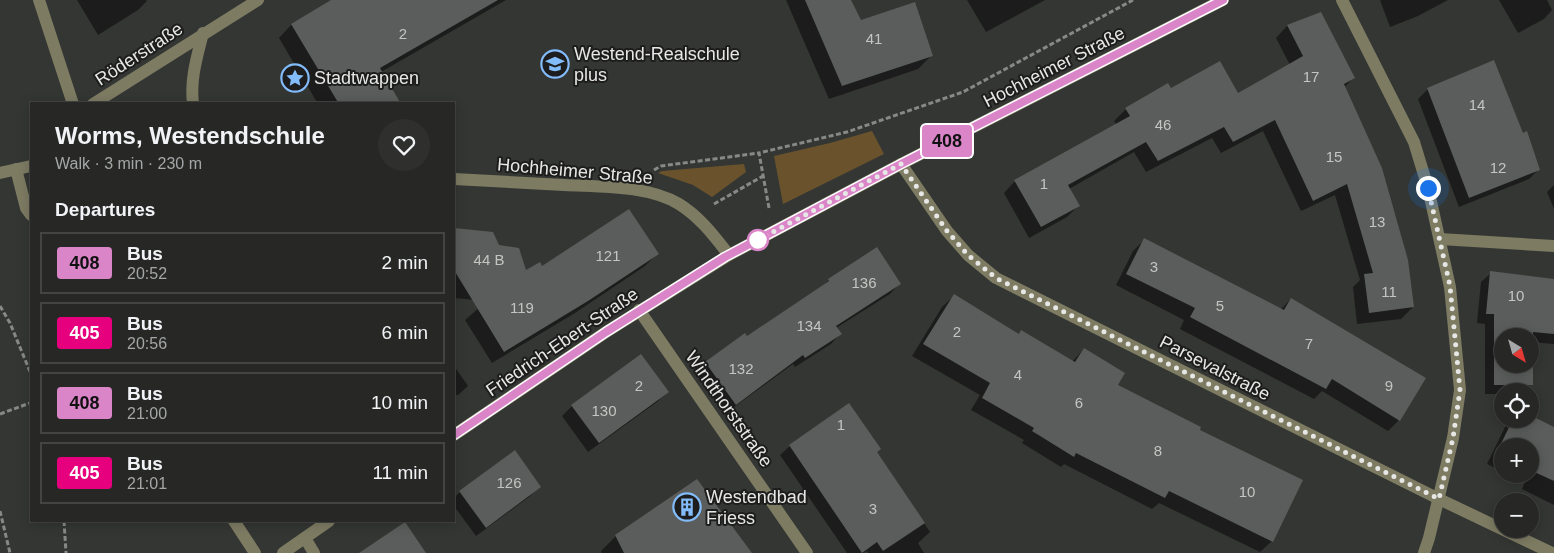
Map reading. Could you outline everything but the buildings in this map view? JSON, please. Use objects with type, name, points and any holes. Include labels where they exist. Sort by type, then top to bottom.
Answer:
[{"type":"street","points":[[39,0],[72,102]]},
{"type":"street","name":"Röderstraße","points":[[96,102],[258,0]]},
{"type":"street","name":"Hochheimer Straße","points":[[901,164],[1223,0]]},
{"type":"street","points":[[1342,0],[1414,142],[1428,188],[1450,286],[1460,390],[1453,438],[1430,538],[1424,553]]},
{"type":"street","name":"Röderstraße","points":[[192,102],[191,89],[203,33]]},
{"type":"street","name":"Friedrich-Ebert-Straße","points":[[455,434],[639,310],[729,255],[901,164]]},
{"type":"street","name":"Parsevalstraße","points":[[901,164],[947,231],[968,255],[996,278],[1439,499],[1552,553]]},
{"type":"street","points":[[0,172],[30,166]]},
{"type":"street","points":[[16,169],[26,208],[30,214]]},
{"type":"street","name":"Hochheimer Straße","points":[[455,179],[652,193],[678,204],[695,216],[710,230],[729,255]]},
{"type":"street","points":[[1440,239],[1554,246]]},
{"type":"street","name":"Windthorststraße","points":[[639,310],[807,553]]},
{"type":"street","points":[[235,522],[255,553]]},
{"type":"street","points":[[283,553],[328,522]]},
{"type":"street","points":[[305,538],[314,553]]},
{"type":"path","points":[[623,190],[661,166],[759,153],[847,132],[963,92],[1133,0]]},
{"type":"path","points":[[759,153],[774,232]]},
{"type":"path","points":[[695,216],[764,176]]},
{"type":"path","points":[[0,306],[30,364]]},
{"type":"path","points":[[0,414],[30,403]]},
{"type":"path","points":[[0,511],[10,553]]},
{"type":"path","points":[[64,522],[66,553]]},
{"type":"shaded area","points":[[872,131],[884,154],[783,204],[774,156]]},
{"type":"shaded area","points":[[744,164],[746,172],[712,197],[693,185],[658,173],[662,171]]},
{"type":"bus line","name":"408","points":[[455,434],[639,310],[725,257],[901,164],[1223,0]]},
{"type":"place","name":"Westend-Realschule plus","points":[[555,64]]},
{"type":"place","name":"Stadtwappen","points":[[295,78]]},
{"type":"place","name":"Westendbad Friess","points":[[687,507]]},
{"type":"route","points":[[758,240],[901,164],[947,231],[968,255],[996,278],[1439,499],[1453,438],[1460,390],[1450,286],[1428,188]]}]
